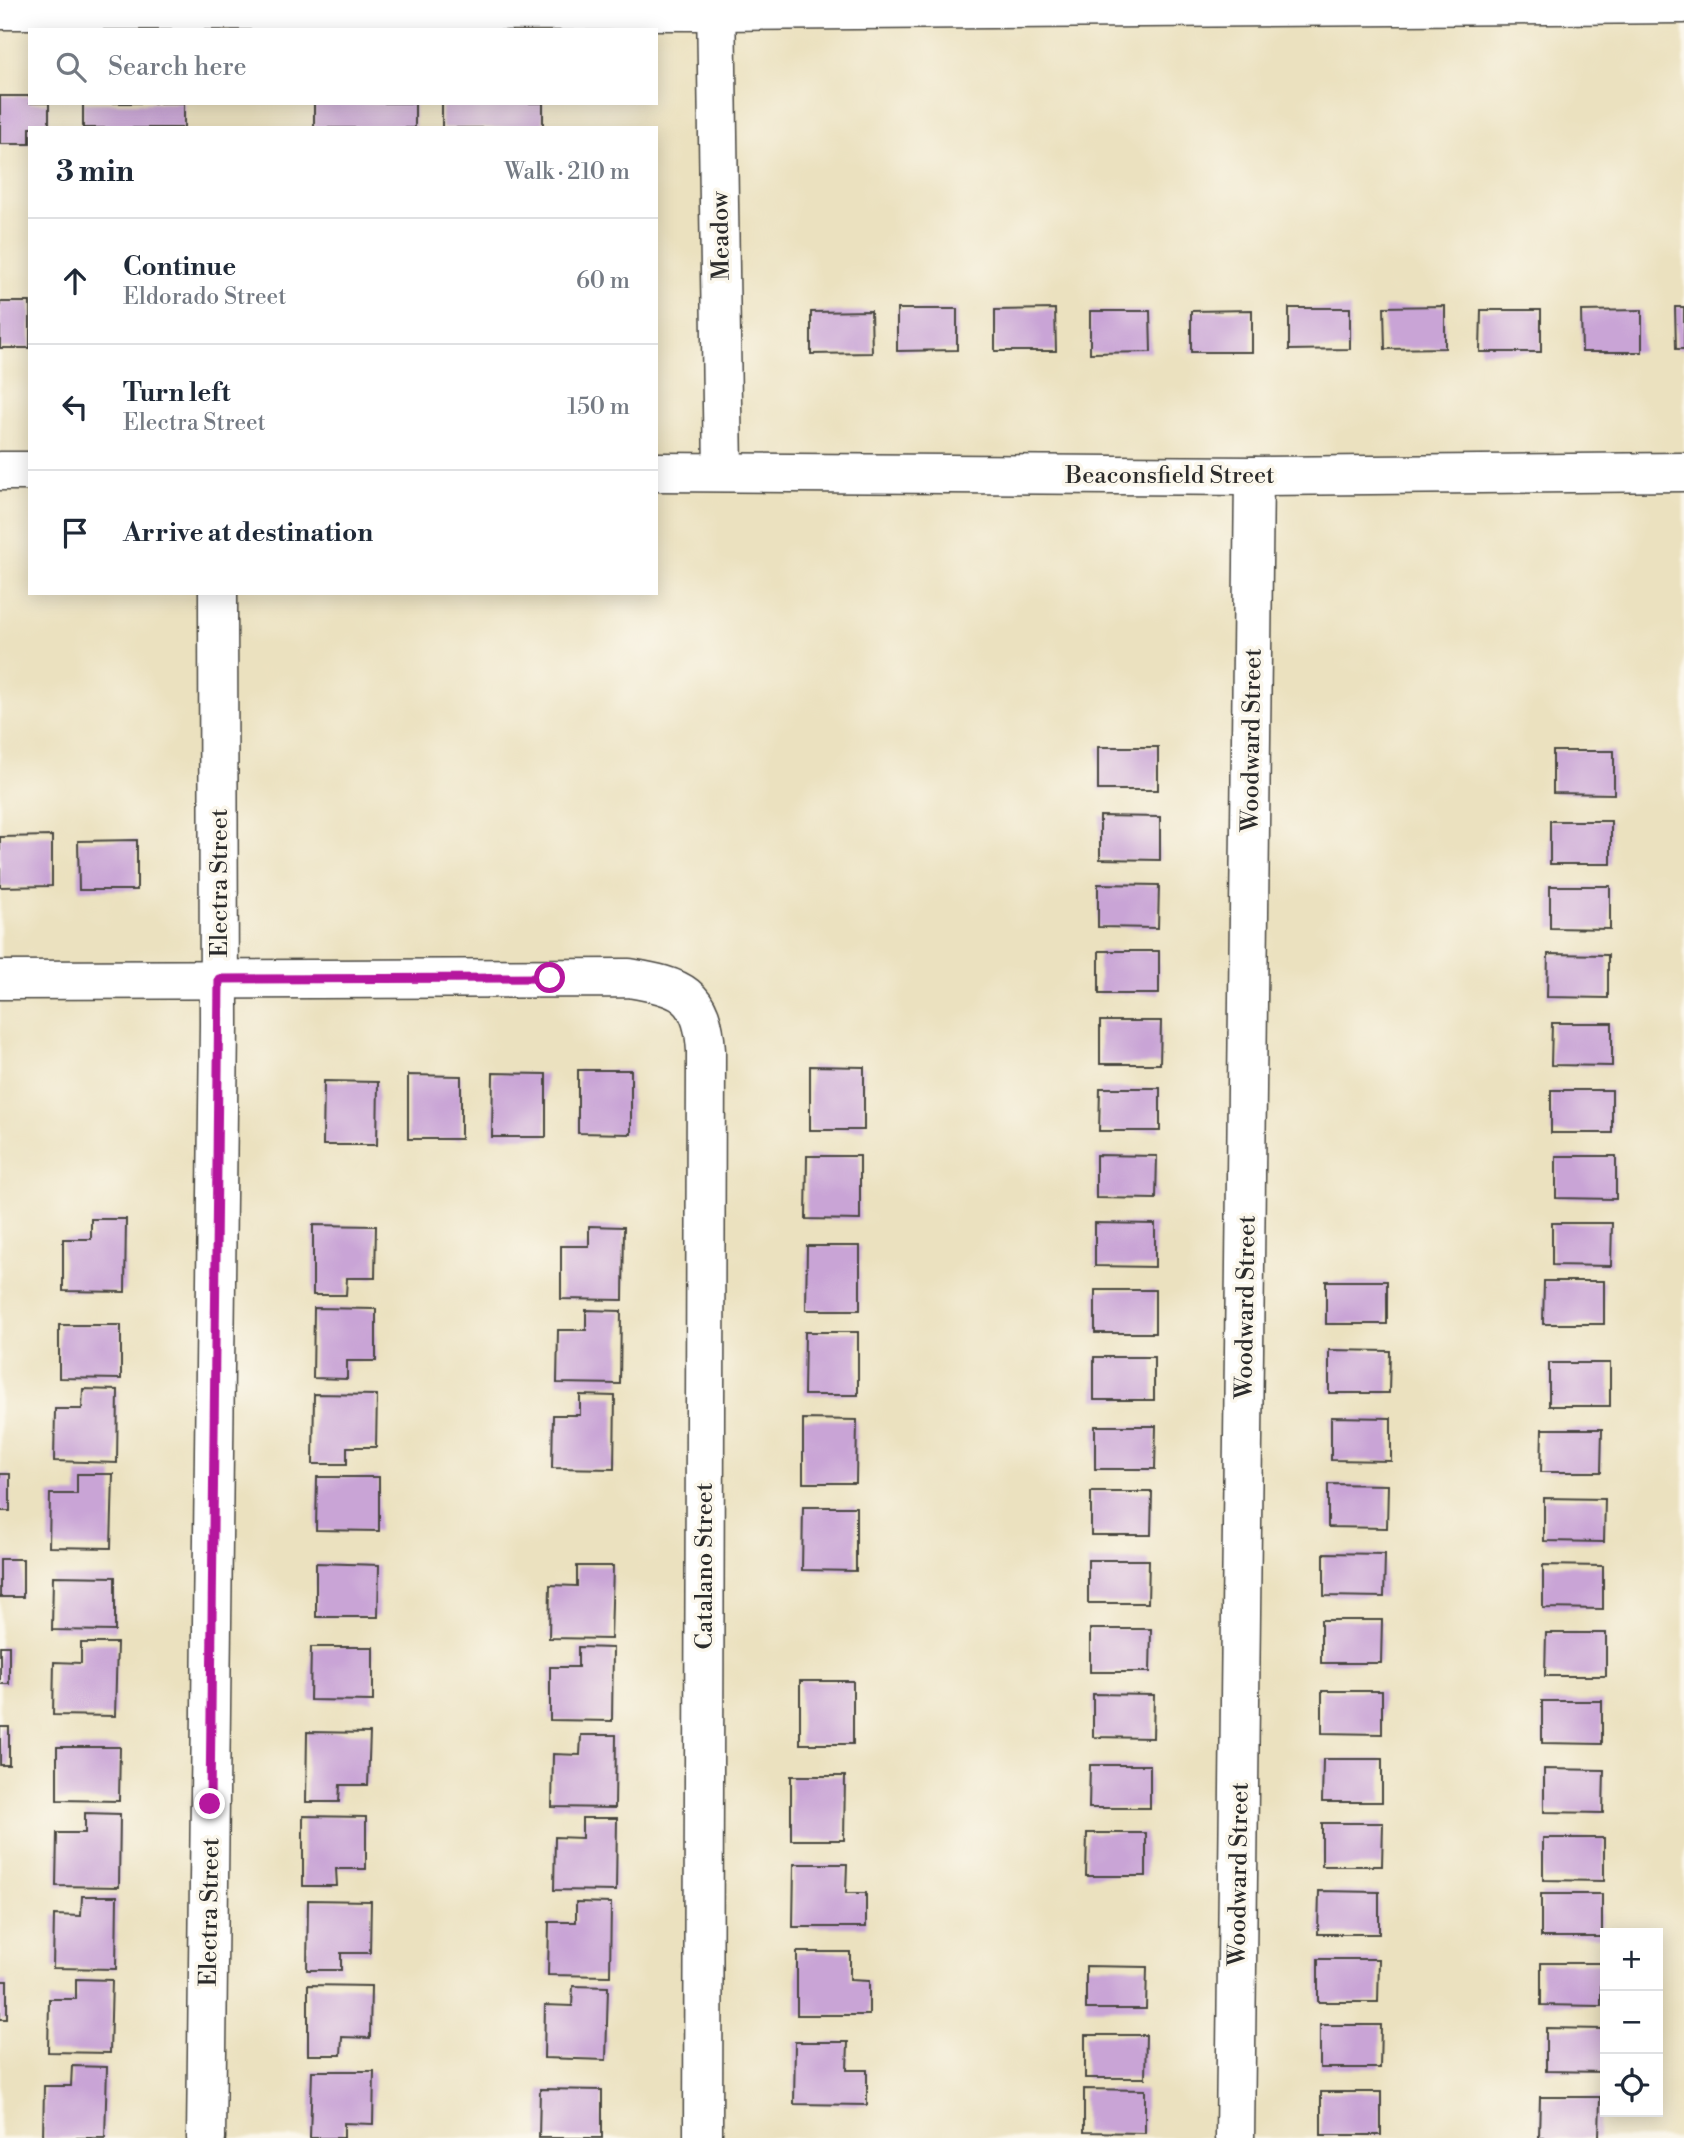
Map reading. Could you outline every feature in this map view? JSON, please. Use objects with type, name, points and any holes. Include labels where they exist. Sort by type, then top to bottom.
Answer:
[{"type":"street","points":[[0,10],[716,5],[1684,4]]},
{"type":"street","name":"Meadow","points":[[716,5],[723,472]]},
{"type":"street","points":[[0,471],[28,471]]},
{"type":"street","name":"Beaconsfield Street","points":[[658,472],[1254,476],[1684,472]]},
{"type":"street","name":"Woodward Street","points":[[1235,2138],[1254,476]]},
{"type":"street","name":"Electra Street","points":[[206,2138],[219,979],[218,595]]},
{"type":"street","name":"Catalano Street","points":[[219,979],[629,978],[663,984],[690,997],[704,1023],[703,2138]]},
{"type":"street","points":[[0,980],[219,979]]},
{"type":"building","points":[[0,96],[28,96],[28,105],[49,105],[49,126],[28,126],[28,144],[0,144]]},
{"type":"building","points":[[83,105],[184,105],[184,126],[83,126]]},
{"type":"building","points":[[314,105],[415,105],[415,126],[314,126]]},
{"type":"building","points":[[442,105],[543,105],[543,126],[442,126]]},
{"type":"building","points":[[0,302],[28,302],[28,348],[0,348]]},
{"type":"building","points":[[1445,306],[1445,348],[1385,349],[1384,307]]},
{"type":"building","points":[[1675,307],[1684,307],[1684,349],[1676,349]]},
{"type":"building","points":[[1289,308],[1350,308],[1350,349],[1289,350]]},
{"type":"building","points":[[897,309],[957,309],[957,350],[897,351]]},
{"type":"building","points":[[1055,309],[1056,351],[995,351],[995,310]]},
{"type":"building","points":[[1252,310],[1252,352],[1191,352],[1191,311]]},
{"type":"building","points":[[1481,310],[1541,310],[1541,352],[1480,352]]},
{"type":"building","points":[[1642,310],[1642,352],[1582,352],[1581,311]]},
{"type":"building","points":[[871,311],[872,353],[811,354],[811,312]]},
{"type":"building","points":[[1090,311],[1150,311],[1151,352],[1090,353]]},
{"type":"building","points":[[1098,747],[1158,747],[1158,790],[1098,790]]},
{"type":"building","points":[[1553,751],[1614,751],[1614,794],[1553,793]]},
{"type":"building","points":[[1100,816],[1160,817],[1160,860],[1100,859]]},
{"type":"building","points":[[1550,821],[1611,821],[1611,864],[1550,864]]},
{"type":"building","points":[[52,836],[52,886],[0,887],[0,837]]},
{"type":"building","points":[[137,840],[137,890],[79,890],[78,841]]},
{"type":"building","points":[[1098,884],[1159,885],[1158,928],[1098,927]]},
{"type":"building","points":[[1550,886],[1610,886],[1610,929],[1550,928]]},
{"type":"building","points":[[1099,951],[1159,951],[1159,994],[1099,994]]},
{"type":"building","points":[[1548,954],[1608,955],[1608,998],[1547,997]]},
{"type":"building","points":[[1100,1021],[1161,1021],[1160,1064],[1100,1064]]},
{"type":"building","points":[[1552,1023],[1612,1023],[1612,1066],[1551,1065]]},
{"type":"building","points":[[810,1066],[864,1067],[864,1130],[810,1130]]},
{"type":"building","points":[[578,1070],[631,1070],[631,1134],[578,1133]]},
{"type":"building","points":[[493,1073],[546,1074],[546,1137],[492,1137]]},
{"type":"building","points":[[408,1075],[461,1076],[461,1139],[408,1139]]},
{"type":"building","points":[[324,1081],[378,1082],[377,1145],[323,1145]]},
{"type":"building","points":[[1100,1088],[1160,1088],[1160,1131],[1099,1131]]},
{"type":"building","points":[[1551,1090],[1612,1090],[1612,1133],[1551,1133]]},
{"type":"building","points":[[1096,1155],[1157,1156],[1156,1199],[1096,1198]]},
{"type":"building","points":[[807,1156],[860,1156],[860,1220],[806,1219]]},
{"type":"building","points":[[1556,1156],[1616,1156],[1616,1199],[1556,1198]]},
{"type":"building","points":[[91,1219],[126,1219],[125,1292],[63,1291],[63,1239],[91,1239]]},
{"type":"building","points":[[1095,1223],[1155,1224],[1155,1267],[1095,1266]]},
{"type":"building","points":[[1552,1223],[1612,1223],[1611,1266],[1552,1265]]},
{"type":"building","points":[[313,1225],[376,1226],[375,1278],[347,1278],[346,1295],[313,1295]]},
{"type":"building","points":[[589,1226],[624,1227],[623,1300],[561,1299],[561,1246],[589,1246]]},
{"type":"building","points":[[807,1246],[860,1246],[860,1310],[806,1310]]},
{"type":"building","points":[[1326,1281],[1387,1281],[1387,1324],[1326,1324]]},
{"type":"building","points":[[1544,1281],[1604,1281],[1604,1324],[1543,1324]]},
{"type":"building","points":[[1095,1290],[1155,1290],[1155,1333],[1095,1333]]},
{"type":"building","points":[[314,1308],[376,1309],[376,1361],[347,1361],[347,1379],[313,1378]]},
{"type":"building","points":[[586,1310],[621,1311],[620,1384],[557,1383],[558,1330],[586,1330]]},
{"type":"building","points":[[59,1325],[121,1325],[121,1379],[59,1378]]},
{"type":"building","points":[[805,1332],[858,1332],[858,1395],[804,1395]]},
{"type":"building","points":[[1329,1350],[1390,1351],[1389,1393],[1329,1393]]},
{"type":"building","points":[[1094,1357],[1154,1357],[1154,1400],[1094,1400]]},
{"type":"building","points":[[1549,1363],[1610,1363],[1610,1406],[1549,1406]]},
{"type":"building","points":[[83,1389],[118,1390],[117,1463],[54,1461],[55,1409],[82,1409]]},
{"type":"building","points":[[314,1394],[377,1395],[376,1447],[347,1447],[347,1464],[313,1464]]},
{"type":"building","points":[[580,1395],[615,1396],[614,1469],[552,1468],[553,1415],[580,1415]]},
{"type":"building","points":[[1331,1417],[1391,1418],[1391,1461],[1331,1460]]},
{"type":"building","points":[[803,1419],[857,1420],[856,1483],[803,1483]]},
{"type":"building","points":[[1095,1426],[1156,1426],[1155,1469],[1095,1469]]},
{"type":"building","points":[[1542,1429],[1602,1429],[1601,1472],[1541,1472]]},
{"type":"building","points":[[0,1474],[10,1474],[10,1511],[0,1511]]},
{"type":"building","points":[[77,1474],[113,1474],[111,1548],[49,1547],[50,1494],[77,1494]]},
{"type":"building","points":[[317,1477],[379,1477],[379,1531],[316,1530]]},
{"type":"building","points":[[1328,1484],[1388,1485],[1387,1528],[1328,1527]]},
{"type":"building","points":[[1091,1492],[1152,1492],[1151,1535],[1091,1535]]},
{"type":"building","points":[[1544,1498],[1605,1499],[1604,1542],[1544,1541]]},
{"type":"building","points":[[803,1507],[856,1507],[856,1571],[802,1570]]},
{"type":"building","points":[[1324,1553],[1385,1554],[1384,1597],[1324,1596]]},
{"type":"building","points":[[0,1559],[23,1559],[23,1597],[0,1597]]},
{"type":"building","points":[[1088,1560],[1149,1560],[1148,1603],[1088,1603]]},
{"type":"building","points":[[316,1563],[379,1565],[378,1617],[316,1617]]},
{"type":"building","points":[[1543,1565],[1603,1566],[1603,1609],[1543,1608]]},
{"type":"building","points":[[577,1566],[613,1566],[611,1639],[549,1638],[550,1585],[577,1586]]},
{"type":"building","points":[[53,1576],[115,1577],[115,1631],[52,1630]]},
{"type":"building","points":[[1321,1620],[1382,1620],[1381,1663],[1321,1663]]},
{"type":"building","points":[[1090,1629],[1151,1629],[1150,1672],[1090,1672]]},
{"type":"building","points":[[1546,1633],[1606,1633],[1606,1676],[1545,1676]]},
{"type":"building","points":[[81,1643],[117,1643],[115,1716],[53,1715],[54,1662],[81,1663]]},
{"type":"building","points":[[0,1646],[9,1646],[9,1684],[0,1684]]},
{"type":"building","points":[[311,1647],[373,1647],[373,1701],[310,1700]]},
{"type":"building","points":[[578,1647],[613,1648],[612,1721],[550,1720],[550,1667],[578,1667]]},
{"type":"building","points":[[800,1681],[853,1681],[853,1744],[800,1744]]},
{"type":"building","points":[[1322,1691],[1382,1691],[1382,1734],[1322,1733]]},
{"type":"building","points":[[1093,1694],[1154,1695],[1153,1738],[1093,1737]]},
{"type":"building","points":[[1542,1701],[1602,1701],[1602,1744],[1542,1743]]},
{"type":"building","points":[[0,1727],[9,1727],[9,1765],[0,1765]]},
{"type":"building","points":[[307,1732],[370,1733],[368,1785],[340,1785],[339,1802],[306,1802]]},
{"type":"building","points":[[581,1735],[616,1735],[615,1808],[552,1807],[553,1754],[580,1755]]},
{"type":"building","points":[[57,1747],[120,1747],[119,1801],[57,1800]]},
{"type":"building","points":[[1323,1759],[1382,1759],[1382,1802],[1322,1802]]},
{"type":"building","points":[[1090,1765],[1150,1765],[1150,1808],[1089,1808]]},
{"type":"building","points":[[1544,1769],[1604,1770],[1603,1813],[1544,1812]]},
{"type":"building","points":[[791,1776],[845,1776],[844,1840],[791,1840]]},
{"type":"building","points":[[85,1813],[120,1814],[119,1887],[56,1886],[57,1833],[85,1833]]},
{"type":"building","points":[[303,1816],[366,1817],[366,1869],[336,1869],[337,1886],[303,1886]]},
{"type":"building","points":[[582,1818],[617,1818],[616,1891],[554,1890],[555,1837],[582,1838]]},
{"type":"building","points":[[1322,1823],[1383,1823],[1382,1866],[1322,1866]]},
{"type":"building","points":[[1087,1833],[1146,1833],[1146,1876],[1086,1876]]},
{"type":"building","points":[[1543,1838],[1604,1838],[1604,1881],[1543,1880]]},
{"type":"building","points":[[794,1864],[847,1864],[846,1893],[866,1893],[866,1927],[793,1927]]},
{"type":"building","points":[[1319,1891],[1379,1892],[1379,1934],[1318,1934]]},
{"type":"building","points":[[1541,1894],[1602,1894],[1600,1937],[1541,1937]]},
{"type":"building","points":[[82,1896],[117,1896],[116,1969],[53,1968],[54,1915],[81,1916]]},
{"type":"building","points":[[308,1900],[371,1901],[370,1953],[341,1953],[341,1970],[307,1970]]},
{"type":"building","points":[[576,1902],[611,1903],[610,1976],[548,1975],[549,1922],[576,1922]]},
{"type":"building","points":[[797,1952],[850,1952],[850,1980],[869,1981],[869,2015],[797,2015]]},
{"type":"building","points":[[1318,1959],[1379,1959],[1378,2002],[1318,2002]]},
{"type":"building","points":[[1541,1963],[1600,1963],[1600,2006],[1541,2005]]},
{"type":"building","points":[[1086,1966],[1147,1967],[1146,2009],[1086,2009]]},
{"type":"building","points":[[76,1979],[112,1980],[110,2053],[48,2052],[49,1999],[76,1999]]},
{"type":"building","points":[[0,1981],[7,1981],[7,2019],[0,2019]]},
{"type":"building","points":[[308,1985],[371,1986],[370,2038],[342,2037],[341,2055],[308,2055]]},
{"type":"building","points":[[573,1986],[608,1987],[606,2060],[544,2058],[545,2005],[572,2006]]},
{"type":"building","points":[[1320,2025],[1381,2025],[1380,2068],[1320,2068]]},
{"type":"building","points":[[1546,2028],[1600,2029],[1600,2072],[1546,2071]]},
{"type":"building","points":[[1085,2035],[1146,2035],[1145,2078],[1085,2078]]},
{"type":"building","points":[[795,2042],[848,2042],[847,2070],[867,2070],[867,2105],[794,2104]]},
{"type":"building","points":[[72,2066],[107,2067],[105,2138],[43,2138],[44,2086],[71,2086]]},
{"type":"building","points":[[312,2071],[374,2071],[373,2124],[344,2123],[344,2138],[310,2138]]},
{"type":"building","points":[[540,2089],[602,2090],[602,2138],[539,2138]]},
{"type":"building","points":[[1084,2089],[1145,2090],[1145,2133],[1084,2132]]},
{"type":"building","points":[[1321,2092],[1381,2092],[1381,2135],[1321,2135]]},
{"type":"building","points":[[1540,2097],[1600,2097],[1599,2138],[1539,2138]]},
{"type":"route","points":[[210,1804],[219,979],[550,978]]}]
